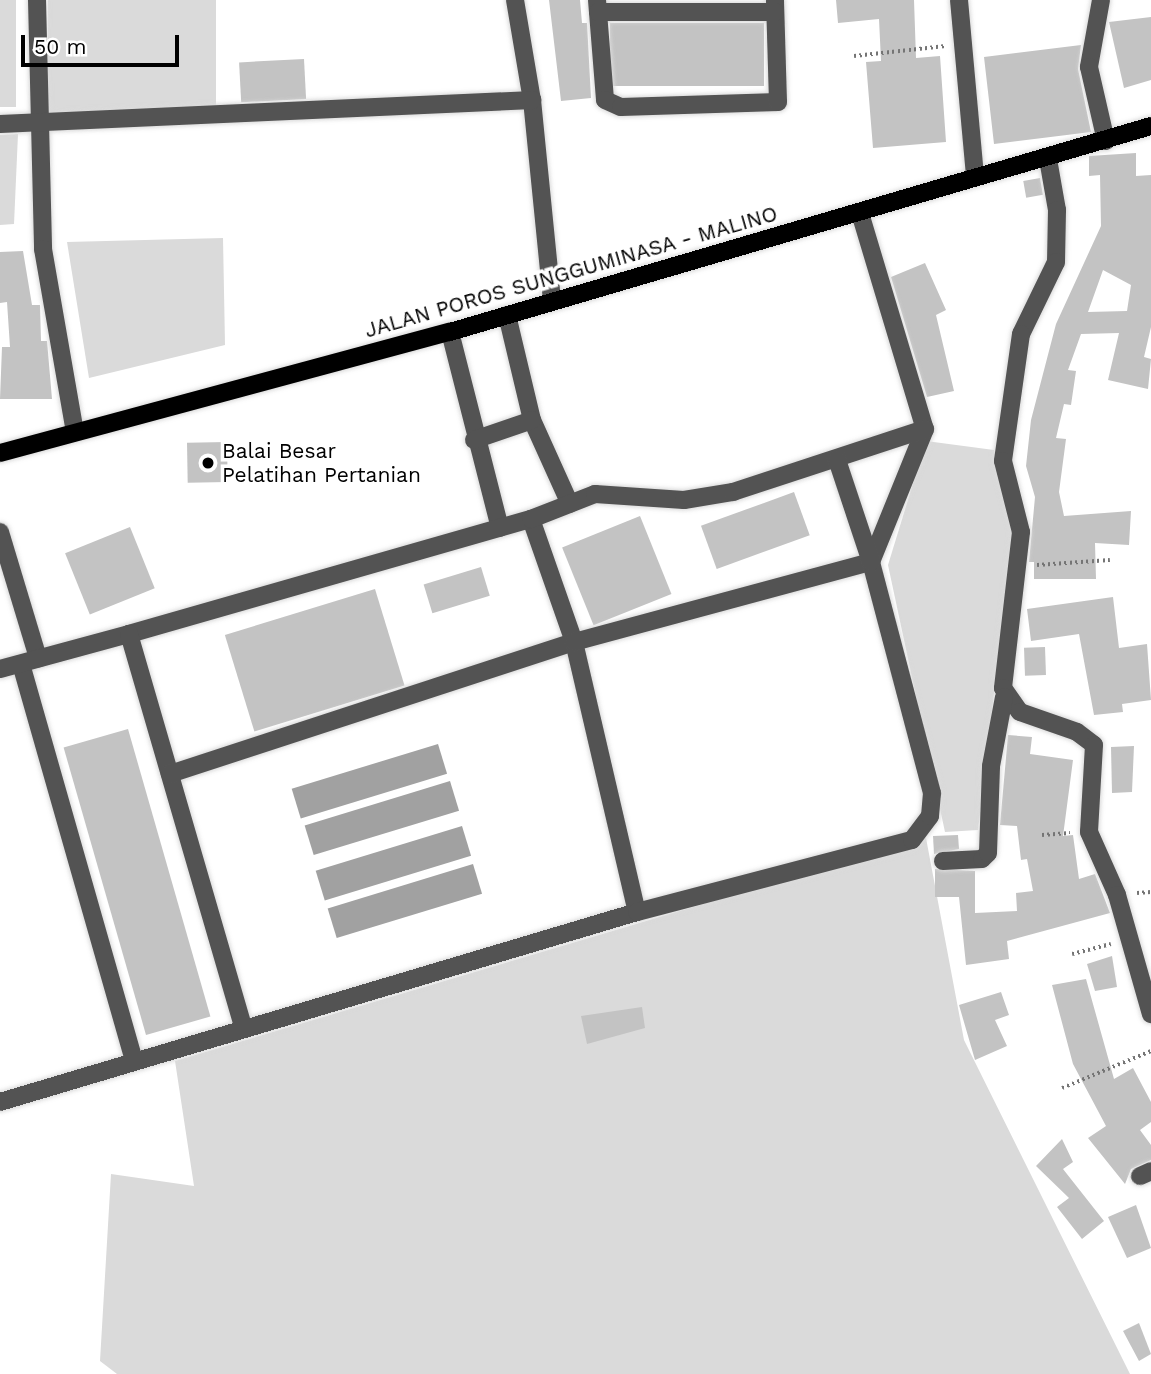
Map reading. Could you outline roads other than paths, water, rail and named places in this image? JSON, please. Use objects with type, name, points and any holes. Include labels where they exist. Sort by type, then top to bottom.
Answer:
[{"type":"main road","name":"JALAN POROS SUNGGUMINASA - MALINO","points":[[0,453],[450,332],[975,177],[1048,159],[1151,126]]},
{"type":"street","points":[[37,0],[43,250],[75,432]]},
{"type":"street","points":[[515,0],[532,100],[552,301]]},
{"type":"street","points":[[959,0],[975,177]]},
{"type":"street","points":[[1101,0],[1089,67],[1106,141]]},
{"type":"street","points":[[598,6],[775,6],[778,102],[621,107],[605,100],[598,6]]},
{"type":"street","points":[[0,124],[532,100]]},
{"type":"street","points":[[943,861],[988,853],[991,766],[1004,697],[1003,658],[1021,520],[1003,461],[1021,334],[1056,261],[1057,210],[1048,159]]},
{"type":"street","points":[[860,213],[925,429],[871,562]]},
{"type":"street","points":[[507,315],[532,421],[570,504]]},
{"type":"street","points":[[450,332],[474,440],[500,528]]},
{"type":"street","points":[[474,440],[532,421]]},
{"type":"street","points":[[0,668],[129,634],[531,519],[595,494],[684,500],[733,492],[925,429]]},
{"type":"street","points":[[0,1102],[133,1058],[637,912],[912,840],[930,816],[932,793],[871,562],[837,460]]},
{"type":"street","points":[[531,519],[574,642],[637,912]]},
{"type":"street","points":[[0,532],[29,661],[133,1058]]},
{"type":"street","points":[[170,775],[574,642],[871,562]]},
{"type":"street","points":[[129,634],[243,1026]]},
{"type":"street","points":[[1004,697],[1020,712],[1077,732],[1094,745],[1089,832],[1117,895],[1127,940],[1151,1014]]},
{"type":"place","name":"Balai Besar Pelatihan Pertanian","points":[[208,463]]}]
